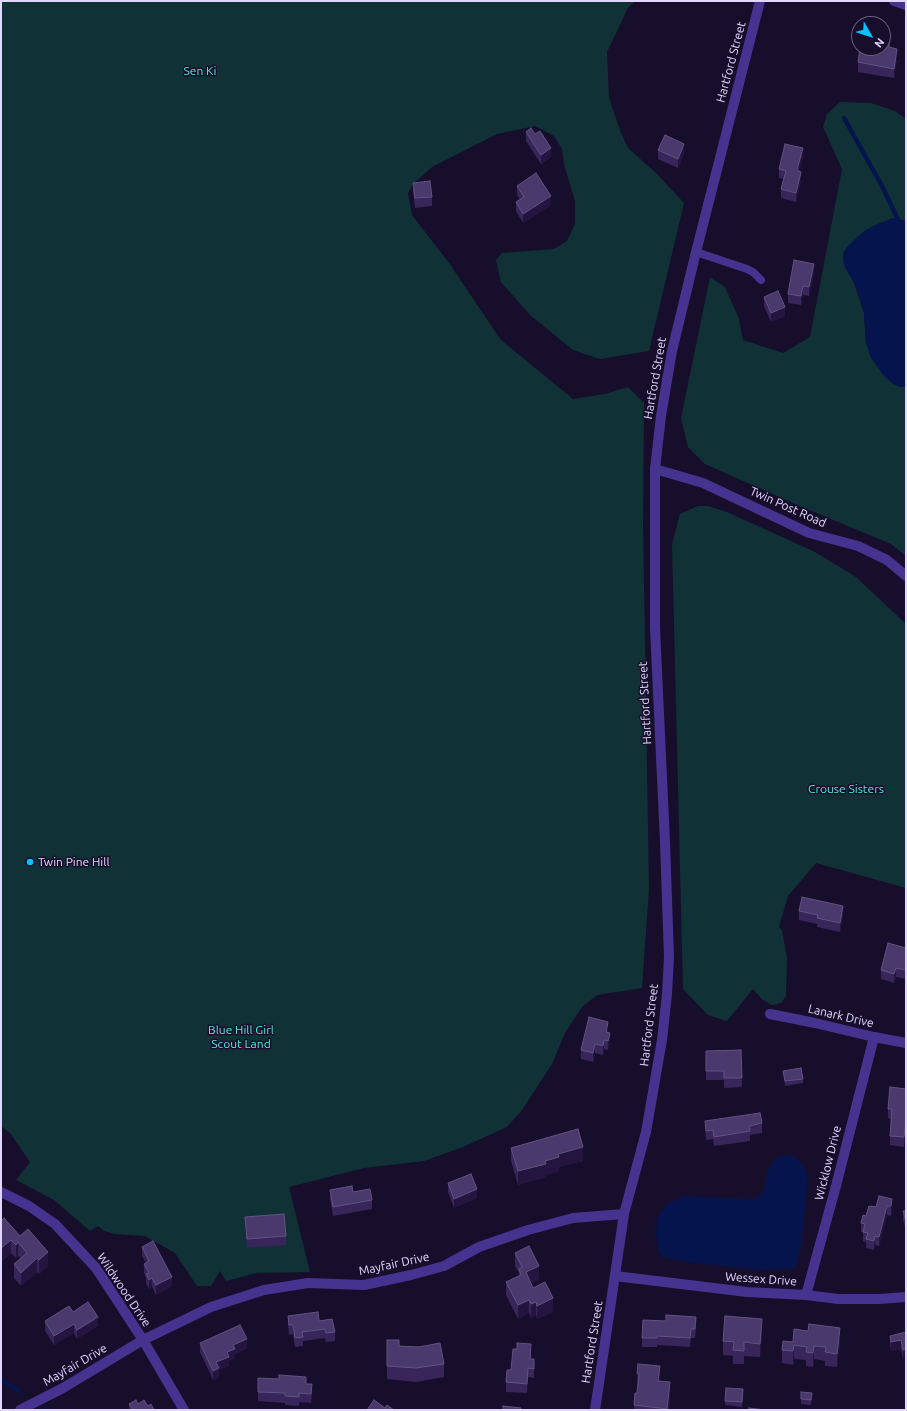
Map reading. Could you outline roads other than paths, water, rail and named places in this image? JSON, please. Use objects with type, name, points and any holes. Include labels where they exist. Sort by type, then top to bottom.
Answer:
[{"type":"street","name":"Hartford Street","points":[[595,1410],[624,1214],[646,1132],[662,1040],[667,994],[669,957],[656,656],[655,469],[664,394],[672,351],[760,1]]},
{"type":"street","points":[[894,1],[906,5]]},
{"type":"street","name":"Twin Post Road","points":[[655,469],[704,483],[809,533],[858,546],[887,560],[906,576]]},
{"type":"street","name":"Lanark Drive","points":[[770,1014],[906,1043]]},
{"type":"street","name":"Wicklow Drive","points":[[806,1295],[836,1186],[874,1037]]},
{"type":"street","name":"Wildwood Drive","points":[[1,1192],[29,1206],[54,1224],[96,1268],[143,1340],[184,1410]]},
{"type":"street","name":"Mayfair Drive","points":[[20,1410],[63,1388],[143,1340],[212,1307],[264,1290],[308,1283],[364,1285],[411,1276],[444,1266],[479,1247],[528,1230],[573,1218],[624,1214]]},
{"type":"street","name":"Wessex Drive","points":[[615,1276],[747,1292],[806,1295],[838,1299],[879,1299],[906,1297]]},
{"type":"lane","points":[[696,252],[747,269],[753,272],[761,280]]},
{"type":"waterway","points":[[844,118],[882,186],[900,224]]},
{"type":"waterway","points":[[1,1379],[20,1392]]},
{"type":"place","name":"Twin Pine Hill","points":[[30,862]]},
{"type":"park label","name":"Sen Ki","points":[[200,71]]},
{"type":"park label","name":"Crouse Sisters","points":[[846,789]]},
{"type":"park label","name":"Blue Hill Girl Scout Land","points":[[241,1037]]}]
